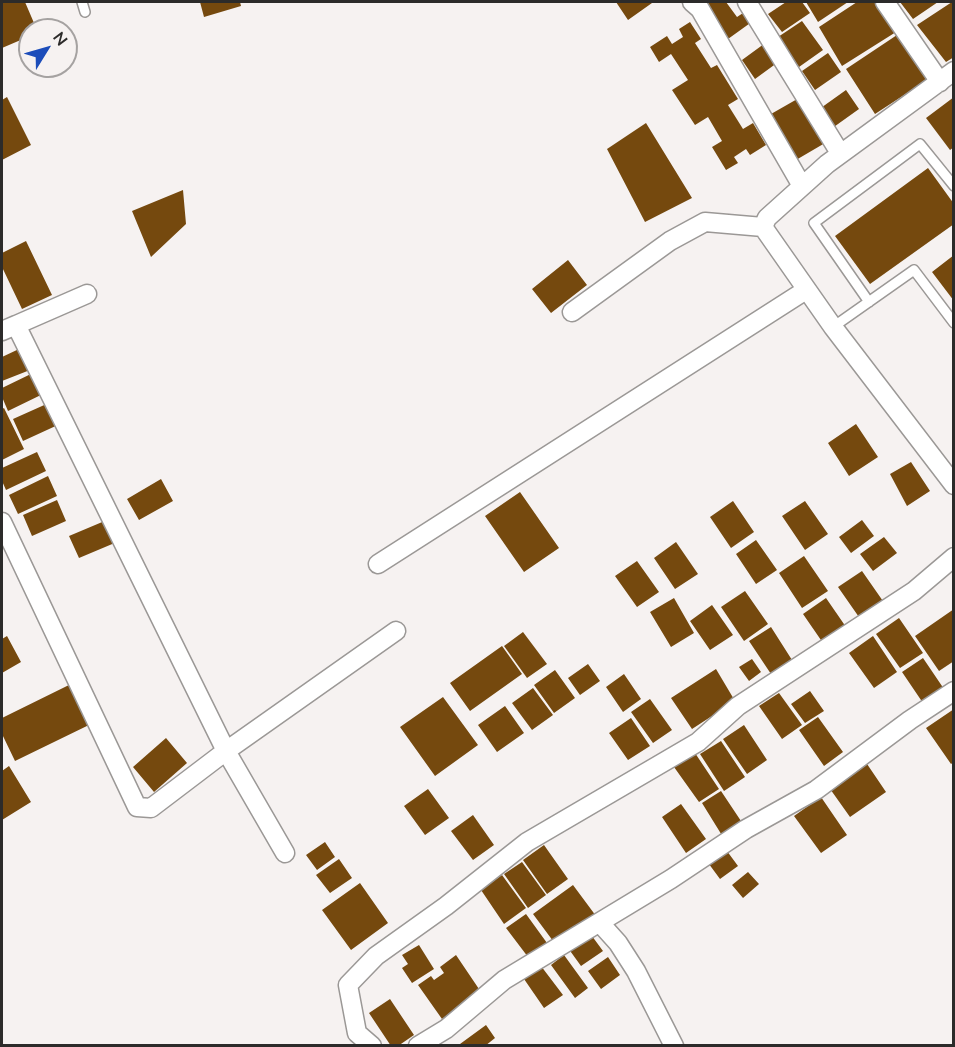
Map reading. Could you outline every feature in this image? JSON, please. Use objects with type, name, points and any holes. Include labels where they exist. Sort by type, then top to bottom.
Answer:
[{"type":"street","points":[[692,2],[699,9],[802,186]]},
{"type":"street","points":[[747,2],[840,153]]},
{"type":"street","points":[[763,227],[767,218],[840,153],[947,76],[885,2]]},
{"type":"street","points":[[572,312],[670,241],[705,222],[763,227]]},
{"type":"street","points":[[763,227],[833,327],[952,478]]},
{"type":"street","points":[[378,564],[806,290]]},
{"type":"street","points":[[87,294],[9,328],[226,751],[285,853]]},
{"type":"street","points":[[2,522],[137,807],[151,808],[226,751],[396,631]]},
{"type":"street","points":[[372,1046],[357,1033],[348,985],[376,956],[447,906],[527,842],[698,742],[738,706],[914,591],[954,557]]},
{"type":"street","points":[[418,1046],[446,1029],[504,980],[600,923],[746,830],[816,790],[910,720],[954,691]]},
{"type":"street","points":[[600,923],[636,971],[674,1046]]},
{"type":"lane","points":[[82,2],[85,12]]},
{"type":"lane","points":[[869,302],[814,223],[920,144],[954,186]]},
{"type":"lane","points":[[833,327],[914,270],[954,323]]},
{"type":"building","points":[[2,2],[25,2],[32,18],[18,18],[18,41],[2,48]]},
{"type":"building","points":[[200,2],[240,2],[241,6],[204,17]]},
{"type":"building","points":[[616,2],[651,2],[652,3],[628,20]]},
{"type":"building","points":[[702,2],[726,2],[737,17],[746,11],[753,21],[728,39]]},
{"type":"building","points":[[786,2],[802,2],[810,13],[782,32],[768,14]]},
{"type":"building","points":[[806,2],[848,2],[818,22]]},
{"type":"building","points":[[857,2],[875,2],[896,32],[842,66],[819,27]]},
{"type":"building","points":[[900,2],[938,2],[913,19]]},
{"type":"building","points":[[952,2],[954,57],[946,62],[917,25]]},
{"type":"building","points":[[802,21],[823,50],[799,67],[778,37]]},
{"type":"building","points":[[690,22],[701,39],[695,43],[711,68],[717,65],[738,99],[728,105],[743,129],[753,123],[766,145],[750,155],[746,149],[734,157],[738,163],[726,170],[712,147],[722,141],[708,117],[695,125],[672,90],[688,80],[671,54],[659,62],[650,47],[667,36],[672,44],[683,37],[679,29]]},
{"type":"building","points":[[897,35],[927,80],[875,114],[846,69]]},
{"type":"building","points":[[768,41],[781,60],[755,79],[742,60]]},
{"type":"building","points":[[828,53],[841,72],[815,90],[802,71]]},
{"type":"building","points":[[846,90],[859,109],[831,129],[818,110]]},
{"type":"building","points":[[7,97],[31,145],[2,160],[2,100]]},
{"type":"building","points":[[954,97],[954,147],[950,150],[926,118]]},
{"type":"building","points":[[799,98],[825,143],[796,160],[771,114]]},
{"type":"building","points":[[646,123],[692,198],[645,222],[607,149]]},
{"type":"building","points":[[928,168],[954,204],[954,224],[870,284],[835,236]]},
{"type":"building","points":[[183,190],[186,224],[151,257],[132,211]]},
{"type":"building","points":[[26,241],[52,295],[22,309],[2,267],[2,253]]},
{"type":"building","points":[[954,255],[954,301],[932,272]]},
{"type":"building","points":[[568,260],[587,285],[551,313],[532,289]]},
{"type":"building","points":[[19,349],[30,370],[2,381],[2,357]]},
{"type":"building","points":[[35,372],[45,393],[8,411],[2,397],[2,388]]},
{"type":"building","points":[[51,402],[60,424],[23,441],[13,419]]},
{"type":"building","points":[[4,408],[24,449],[2,460],[2,409]]},
{"type":"building","points":[[856,424],[878,457],[849,476],[828,443]]},
{"type":"building","points":[[37,452],[46,471],[6,490],[2,481],[2,468]]},
{"type":"building","points":[[911,462],[930,491],[907,506],[890,474]]},
{"type":"building","points":[[48,476],[57,496],[18,514],[9,495]]},
{"type":"building","points":[[161,479],[173,501],[139,520],[127,499]]},
{"type":"building","points":[[520,492],[559,548],[524,572],[485,516]]},
{"type":"building","points":[[57,500],[66,521],[32,536],[23,515]]},
{"type":"building","points":[[733,501],[754,532],[731,548],[710,517]]},
{"type":"building","points":[[805,501],[828,534],[805,550],[782,516]]},
{"type":"building","points":[[107,520],[117,542],[79,558],[69,536]]},
{"type":"building","points":[[862,520],[874,536],[851,553],[839,537]]},
{"type":"building","points":[[884,537],[897,553],[873,571],[860,554]]},
{"type":"building","points":[[756,540],[777,570],[756,584],[736,554]]},
{"type":"building","points":[[676,542],[698,574],[675,589],[654,558]]},
{"type":"building","points":[[804,556],[828,591],[802,608],[779,573]]},
{"type":"building","points":[[637,561],[659,592],[637,607],[615,576]]},
{"type":"building","points":[[862,571],[885,604],[861,620],[838,587]]},
{"type":"building","points":[[745,591],[768,624],[744,641],[721,607]]},
{"type":"building","points":[[674,598],[694,633],[671,647],[650,612]]},
{"type":"building","points":[[826,598],[846,627],[823,643],[803,614]]},
{"type":"building","points":[[712,605],[733,635],[710,650],[690,621]]},
{"type":"building","points":[[954,609],[954,661],[939,671],[915,636]]},
{"type":"building","points":[[899,618],[923,653],[900,668],[876,634]]},
{"type":"building","points":[[771,627],[792,660],[771,674],[749,641]]},
{"type":"building","points":[[523,632],[547,664],[527,678],[504,646]]},
{"type":"building","points":[[7,636],[21,662],[2,673],[2,639]]},
{"type":"building","points":[[873,636],[897,672],[874,688],[849,653]]},
{"type":"building","points":[[502,646],[522,674],[470,711],[450,683]]},
{"type":"building","points":[[923,658],[944,689],[923,703],[902,672]]},
{"type":"building","points":[[752,659],[761,672],[749,681],[739,667]]},
{"type":"building","points":[[588,664],[600,681],[580,695],[568,678]]},
{"type":"building","points":[[716,669],[735,701],[692,729],[671,698]]},
{"type":"building","points":[[555,670],[575,698],[554,713],[534,685]]},
{"type":"building","points":[[624,674],[641,699],[623,712],[606,687]]},
{"type":"building","points":[[71,684],[91,724],[15,761],[2,734],[2,718]]},
{"type":"building","points":[[533,688],[553,715],[532,730],[512,703]]},
{"type":"building","points":[[810,691],[824,711],[805,723],[791,704]]},
{"type":"building","points":[[779,693],[802,725],[782,739],[759,706]]},
{"type":"building","points":[[443,697],[478,745],[435,776],[400,727]]},
{"type":"building","points":[[650,699],[672,730],[653,743],[631,712]]},
{"type":"building","points":[[505,706],[524,733],[497,752],[478,725]]},
{"type":"building","points":[[954,709],[954,762],[951,764],[926,728]]},
{"type":"building","points":[[818,717],[843,752],[824,766],[799,730]]},
{"type":"building","points":[[631,718],[650,746],[628,760],[609,733]]},
{"type":"building","points":[[744,725],[767,760],[747,774],[723,739]]},
{"type":"building","points":[[166,738],[187,763],[154,792],[133,767]]},
{"type":"building","points":[[721,741],[745,777],[724,791],[700,754]]},
{"type":"building","points":[[695,753],[719,789],[699,802],[674,767]]},
{"type":"building","points":[[865,761],[886,792],[850,817],[828,786]]},
{"type":"building","points":[[9,766],[31,802],[2,820],[2,771]]},
{"type":"building","points":[[428,789],[449,818],[425,835],[404,806]]},
{"type":"building","points":[[721,791],[743,824],[723,837],[702,803]]},
{"type":"building","points":[[821,797],[847,835],[821,853],[794,816]]},
{"type":"building","points":[[681,804],[706,839],[686,853],[662,817]]},
{"type":"building","points":[[473,815],[494,845],[473,860],[451,831]]},
{"type":"building","points":[[325,842],[335,857],[317,870],[306,855]]},
{"type":"building","points":[[544,845],[568,879],[547,894],[523,860]]},
{"type":"building","points":[[724,847],[738,866],[720,879],[706,860]]},
{"type":"building","points":[[339,859],[352,878],[330,893],[316,875]]},
{"type":"building","points":[[522,862],[546,895],[528,908],[504,874]]},
{"type":"building","points":[[748,872],[759,884],[743,898],[732,885]]},
{"type":"building","points":[[502,875],[526,908],[504,924],[481,890]]},
{"type":"building","points":[[360,883],[388,923],[351,950],[322,910]]},
{"type":"building","points":[[573,885],[596,916],[556,945],[533,914]]},
{"type":"building","points":[[526,914],[547,943],[528,957],[506,928]]},
{"type":"building","points":[[589,932],[603,951],[581,966],[568,948]]},
{"type":"building","points":[[419,945],[434,969],[412,983],[402,968],[408,964],[402,955]]},
{"type":"building","points":[[456,955],[481,992],[442,1019],[418,985],[431,976],[434,980],[444,973],[440,967]]},
{"type":"building","points":[[564,955],[588,988],[575,998],[551,965]]},
{"type":"building","points":[[608,957],[620,975],[601,989],[588,971]]},
{"type":"building","points":[[541,966],[563,995],[544,1008],[524,979]]},
{"type":"building","points":[[390,999],[414,1035],[398,1046],[391,1046],[369,1013]]},
{"type":"building","points":[[486,1025],[495,1038],[485,1046],[461,1046],[460,1044]]}]
